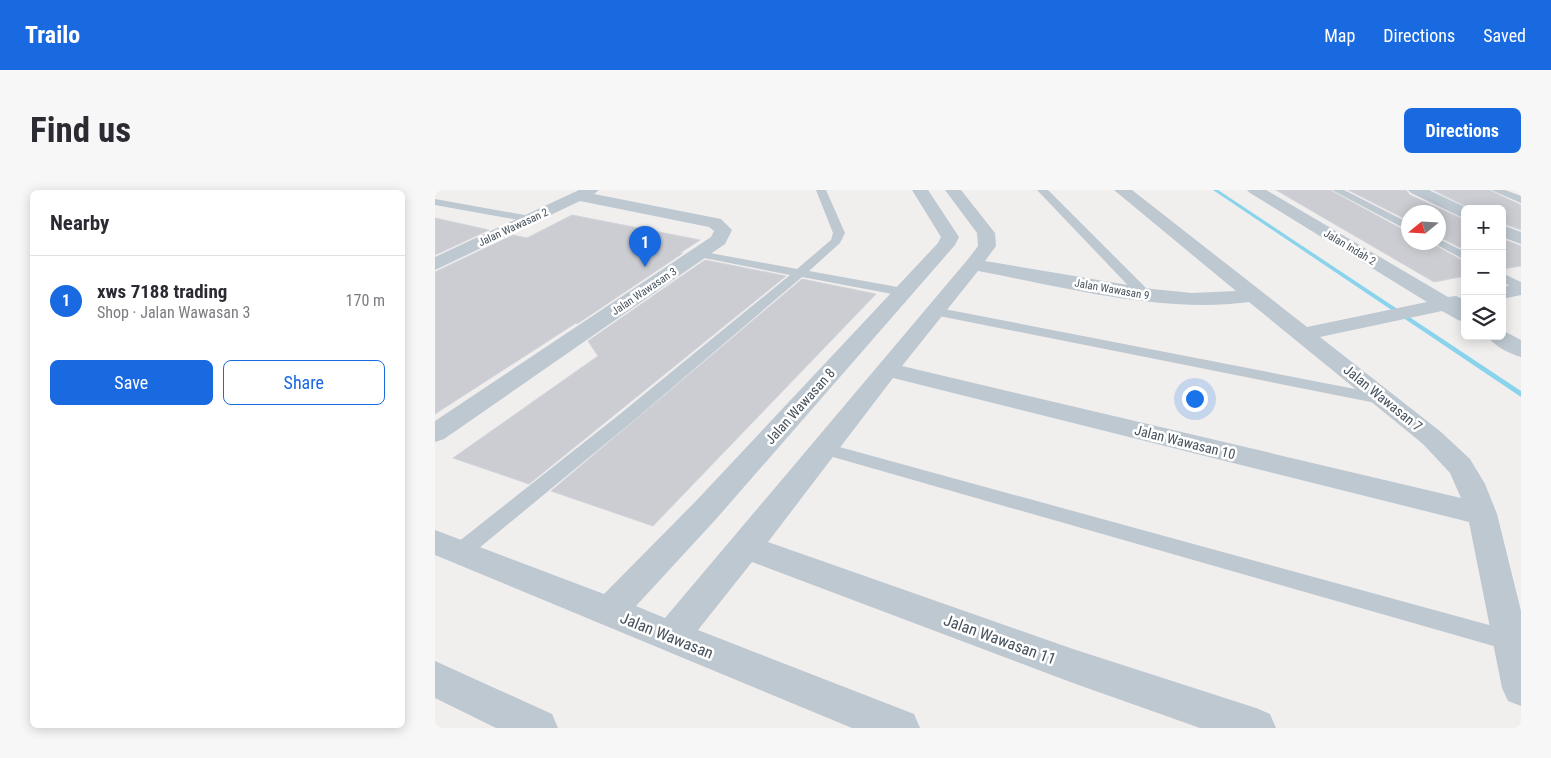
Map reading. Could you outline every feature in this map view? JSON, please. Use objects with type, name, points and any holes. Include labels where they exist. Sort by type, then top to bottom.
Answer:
[{"type":"street","name":"Jalan Wawasan 8","points":[[609,612],[706,510],[946,245],[950,237],[920,190]]},
{"type":"street","points":[[671,636],[746,547],[934,311],[974,265],[987,246],[988,240],[981,225],[953,190]]},
{"type":"street","name":"Jalan Wawasan 7","points":[[1122,190],[1252,295],[1313,333],[1386,400],[1432,438],[1460,466],[1471,484],[1482,514],[1521,688]]},
{"type":"street","name":"Jalan Indah 2","points":[[1255,190],[1461,313]]},
{"type":"street","points":[[1416,190],[1461,211]]},
{"type":"street","name":"Jalan Wawasan 2","points":[[435,264],[584,193]]},
{"type":"street","name":"Jalan Wawasan 3","points":[[435,433],[699,254],[723,235],[721,226],[715,223],[584,193]]},
{"type":"street","points":[[1506,232],[1521,239]]},
{"type":"street","name":"Jalan Wawasan 9","points":[[974,265],[1145,295],[1201,299],[1235,298],[1252,295]]},
{"type":"street","points":[[1506,292],[1521,288]]},
{"type":"street","points":[[1313,333],[1448,304]]},
{"type":"street","points":[[1505,340],[1521,350]]},
{"type":"street","name":"Jalan Wawasan 10","points":[[887,370],[1482,514]]},
{"type":"street","name":"Jalan Wawasan","points":[[448,547],[900,728]]},
{"type":"street","name":"Jalan Wawasan 11","points":[[746,547],[1073,666],[1256,728]]},
{"type":"street","points":[[435,680],[538,728]]},
{"type":"lane","points":[[448,547],[626,418],[830,247],[839,233],[821,190]]},
{"type":"lane","points":[[1042,190],[1145,295]]},
{"type":"lane","points":[[1337,190],[1401,224]]},
{"type":"lane","points":[[1496,190],[1521,200]]},
{"type":"lane","points":[[435,202],[530,219]]},
{"type":"lane","points":[[1446,247],[1461,255]]},
{"type":"lane","points":[[699,254],[903,292]]},
{"type":"lane","points":[[1506,279],[1521,288]]},
{"type":"lane","points":[[934,311],[1386,400]]},
{"type":"lane","points":[[825,449],[1511,640]]},
{"type":"building","points":[[1276,190],[1330,190],[1401,229],[1401,250],[1443,250],[1461,260],[1461,277],[1434,282]]},
{"type":"building","points":[[1348,190],[1406,190],[1410,195],[1432,205],[1401,205],[1401,217]]},
{"type":"building","points":[[1433,190],[1489,190],[1521,205],[1521,230],[1506,224],[1506,205],[1463,205]]},
{"type":"building","points":[[1446,211],[1461,218],[1461,248],[1446,240]]},
{"type":"building","points":[[572,215],[700,240],[577,324],[435,414],[435,272],[513,235],[527,238]]},
{"type":"building","points":[[435,218],[489,230],[435,255]]},
{"type":"building","points":[[1506,240],[1521,246],[1521,266],[1506,268]]},
{"type":"building","points":[[705,260],[786,276],[529,484],[453,458],[598,356],[588,341]]},
{"type":"building","points":[[802,279],[876,294],[653,526],[551,491]]},
{"type":"waterway","points":[[1215,190],[1521,395]]},
{"type":"place","name":"xws 7188 trading","points":[[645,267]]}]
